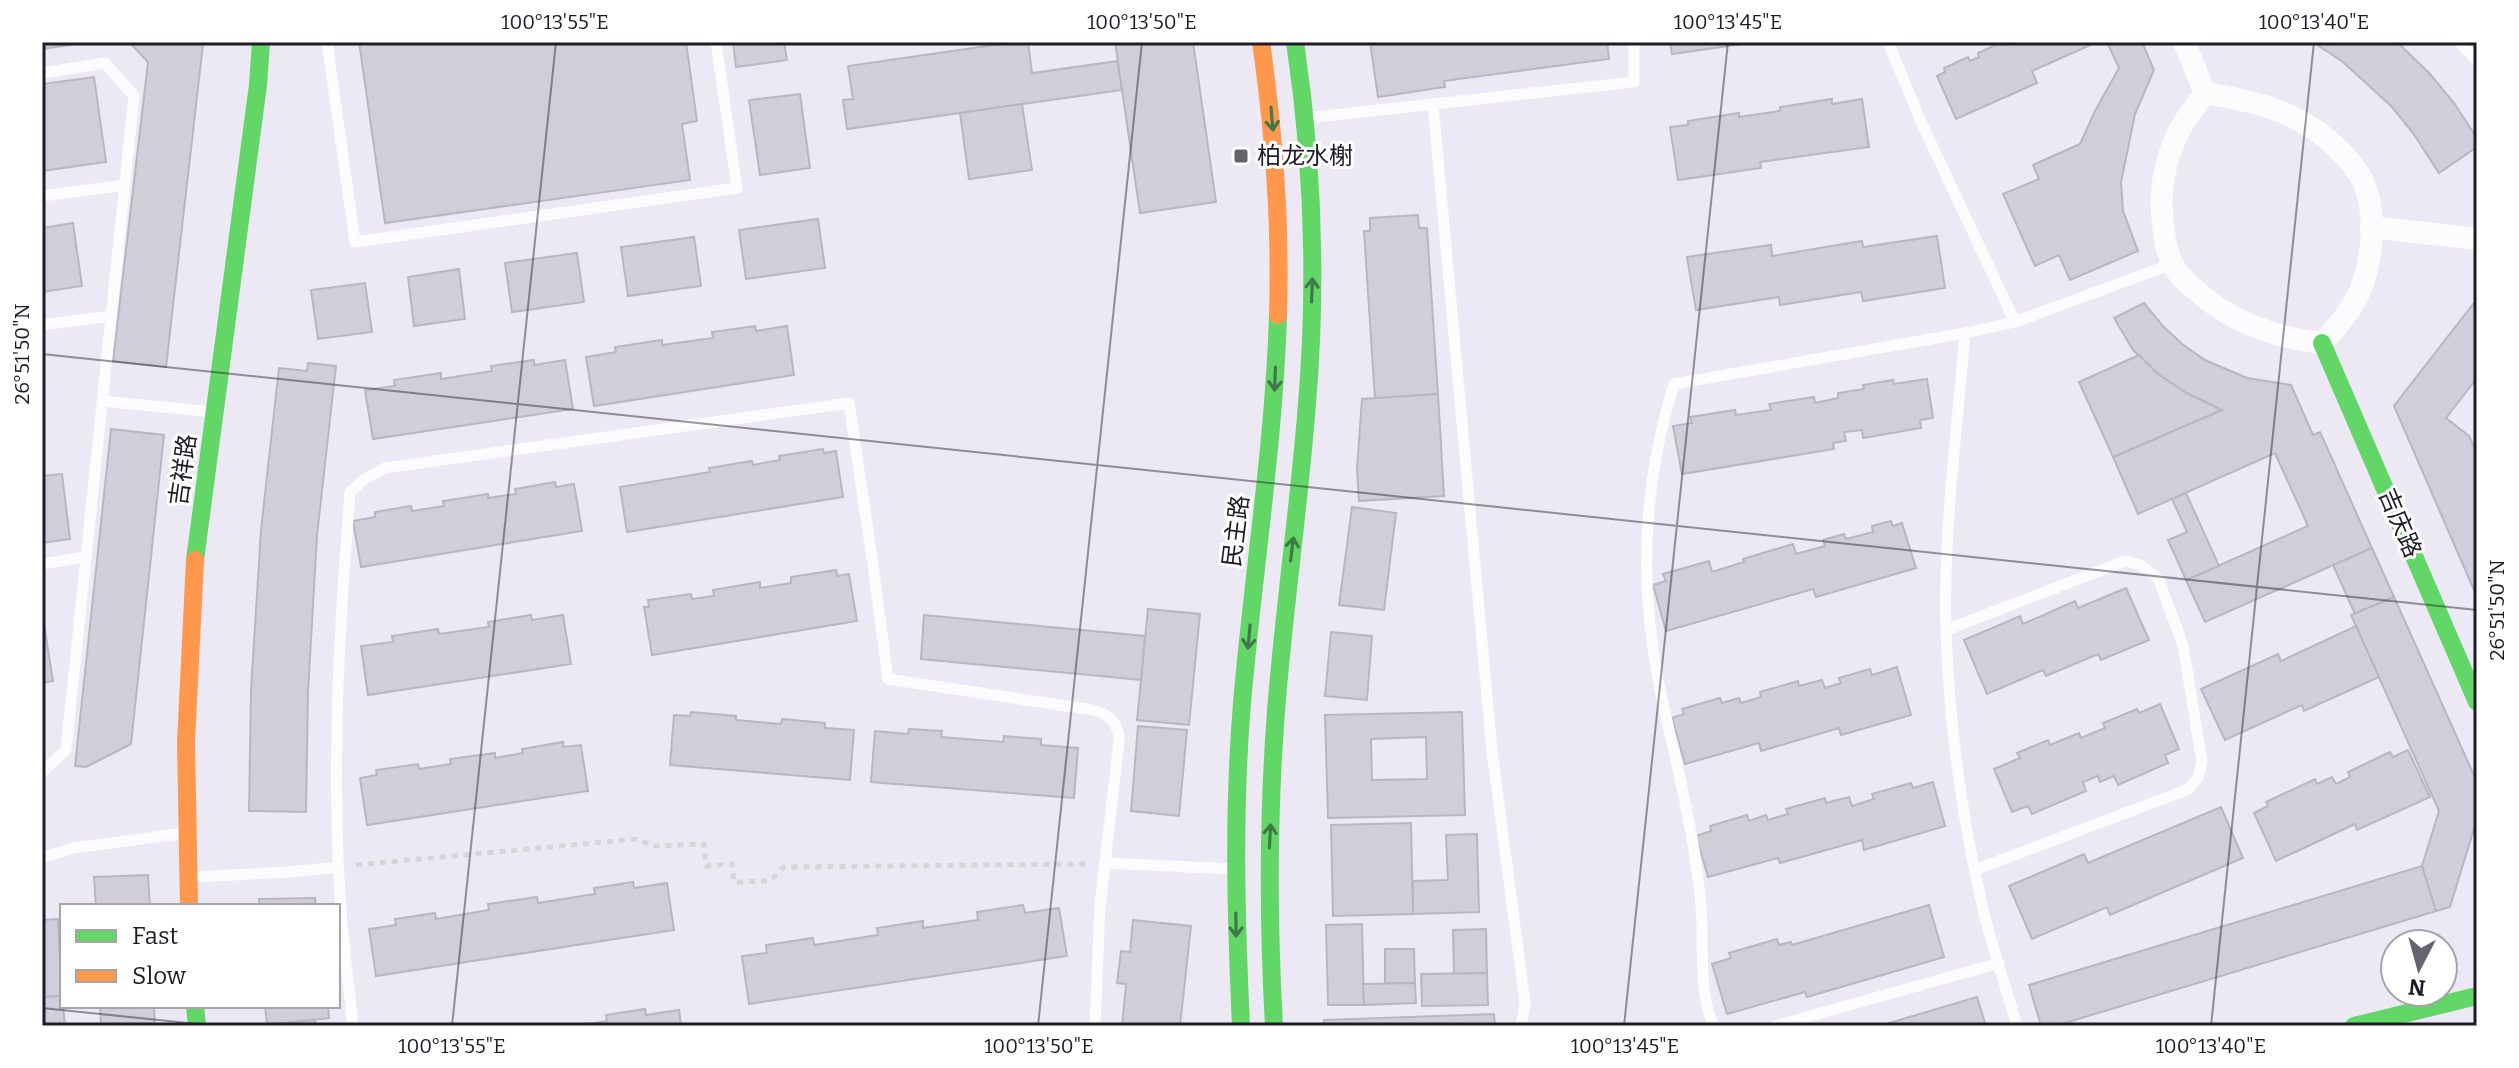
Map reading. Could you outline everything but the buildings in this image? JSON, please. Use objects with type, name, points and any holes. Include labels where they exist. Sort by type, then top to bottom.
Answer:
[{"type":"main road","name":"吉祥路","points":[[189,904],[186,833],[188,682],[195,561],[258,85],[261,42]]},
{"type":"main road","name":"民主路","points":[[1241,1026],[1234,869],[1242,708],[1272,426],[1279,267],[1275,162],[1261,42]]},
{"type":"main road","points":[[1274,1026],[1268,870],[1276,710],[1308,401],[1313,267],[1306,118],[1295,42]]},
{"type":"main road","name":"吉庆路","points":[[2322,343],[2477,702]]},
{"type":"main road","points":[[2354,1026],[2477,996]]},
{"type":"street","points":[[2184,42],[2205,93]]},
{"type":"street","points":[[2205,93],[2245,100],[2280,111],[2312,128],[2331,142],[2361,176],[2368,201],[2370,253],[2357,297],[2345,317],[2322,343],[2293,340],[2237,320],[2190,286],[2172,264],[2163,225],[2165,174],[2182,126],[2205,93]]},
{"type":"street","points":[[2371,227],[2477,239]]},
{"type":"lane","points":[[327,42],[355,242],[737,188],[716,42]]},
{"type":"lane","points":[[1306,118],[1634,82],[1634,42]]},
{"type":"lane","points":[[1888,42],[1922,124],[2015,322]]},
{"type":"lane","points":[[2459,42],[2477,61]]},
{"type":"lane","points":[[42,73],[105,63],[134,96],[66,750],[42,772]]},
{"type":"lane","points":[[1433,105],[1492,751],[1525,1003],[1521,1026]]},
{"type":"lane","points":[[42,196],[125,185]]},
{"type":"lane","points":[[1714,1026],[1704,979],[1696,860],[1658,677],[1647,579],[1650,484],[1663,417],[1674,384],[2015,322],[2172,264]]},
{"type":"lane","points":[[42,325],[111,316]]},
{"type":"lane","points":[[1965,333],[1946,570],[1946,630],[1961,794],[1983,912],[2017,1026]]},
{"type":"lane","points":[[102,401],[215,412]]},
{"type":"lane","points":[[353,1026],[339,867],[338,673],[350,492],[385,468],[849,403],[888,679],[1093,710],[1111,718],[1119,733],[1100,906],[1095,1026]]},
{"type":"lane","points":[[42,564],[86,557]]},
{"type":"lane","points":[[1946,630],[2125,561],[2141,565],[2158,578],[2183,645],[2202,762],[2198,777],[2189,789],[1975,870]]},
{"type":"lane","points":[[42,858],[73,848],[186,833]]},
{"type":"lane","points":[[1105,863],[1234,869]]},
{"type":"lane","points":[[188,878],[339,867]]},
{"type":"lane","points":[[1775,1026],[1999,963]]},
{"type":"path","points":[[339,867],[636,839],[655,846],[704,844],[706,866],[732,864],[734,882],[770,881],[784,867],[1105,863]]},
{"type":"traffic: fast","points":[[195,560],[258,85],[261,42]]},
{"type":"traffic: fast","points":[[1274,1026],[1270,869],[1273,751],[1304,443],[1312,313],[1312,223],[1306,132],[1295,42]]},
{"type":"traffic: fast","points":[[1241,1026],[1236,865],[1239,743],[1272,412],[1278,315]]},
{"type":"traffic: fast","points":[[2322,343],[2477,702]]},
{"type":"traffic: fast","points":[[2354,1026],[2477,996]]},
{"type":"traffic: fast","points":[[195,1008],[197,1026]]},
{"type":"traffic: slow","points":[[1261,42],[1276,178],[1278,315]]},
{"type":"traffic: slow","points":[[189,904],[186,742],[195,560]]},
{"type":"place","name":"柏龙水榭","points":[[1241,156]]}]
